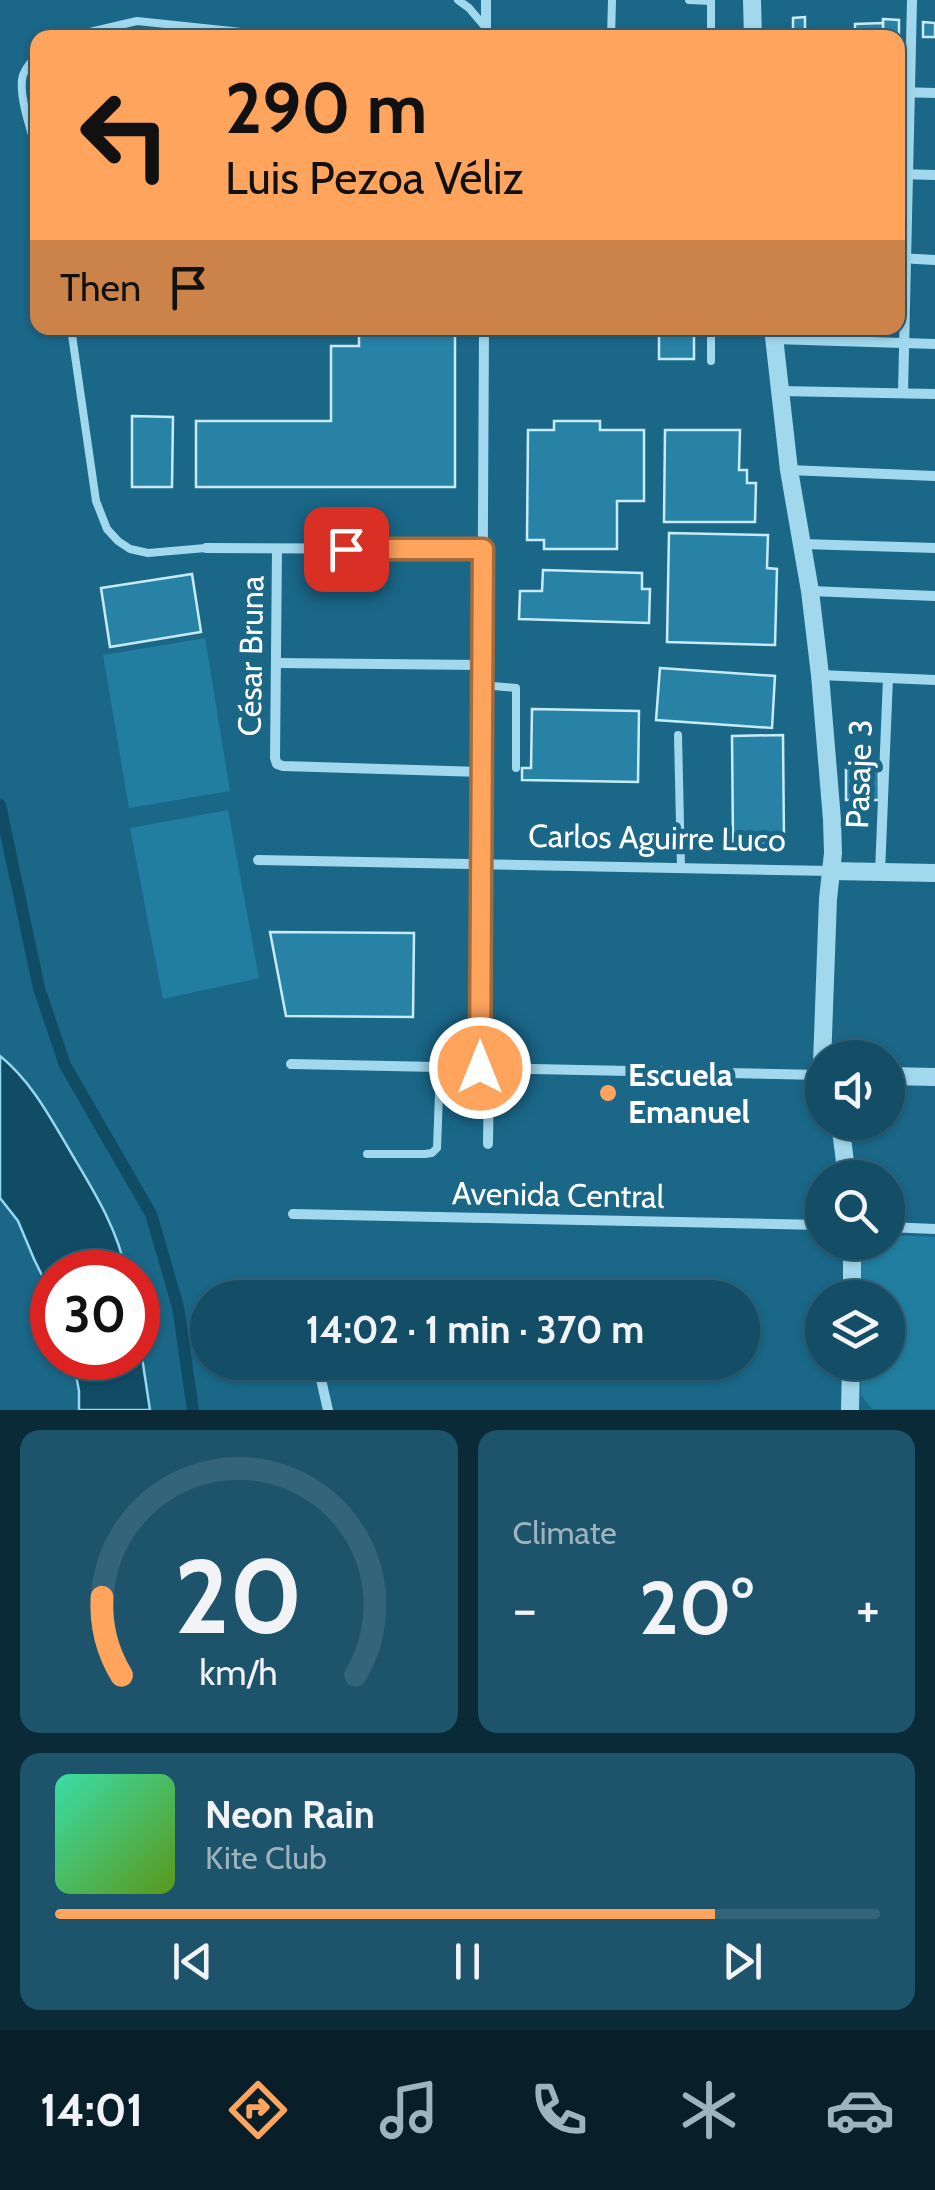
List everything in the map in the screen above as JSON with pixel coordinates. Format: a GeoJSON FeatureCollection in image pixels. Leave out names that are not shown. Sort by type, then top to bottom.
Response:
{"type":"FeatureCollection","features":[{"type":"Feature","properties":{"kind":"street"},"geometry":{"type":"LineString","coordinates":[[486,0],[486,30]]}},
{"type":"Feature","properties":{"kind":"street"},"geometry":{"type":"LineString","coordinates":[[752,0],[753,30]]}},
{"type":"Feature","properties":{"kind":"street"},"geometry":{"type":"LineString","coordinates":[[905,80],[912,0]]}},
{"type":"Feature","properties":{"kind":"street"},"geometry":{"type":"LineString","coordinates":[[905,92],[935,93]]}},
{"type":"Feature","properties":{"kind":"street"},"geometry":{"type":"LineString","coordinates":[[905,174],[935,175]]}},
{"type":"Feature","properties":{"kind":"street"},"geometry":{"type":"LineString","coordinates":[[905,258],[935,260]]}},
{"type":"Feature","properties":{"kind":"street"},"geometry":{"type":"LineString","coordinates":[[484,335],[481,864],[488,1144]]}},
{"type":"Feature","properties":{"kind":"street"},"geometry":{"type":"LineString","coordinates":[[774,335],[820,675],[832,820],[823,1040]]}},
{"type":"Feature","properties":{"kind":"street"},"geometry":{"type":"LineString","coordinates":[[800,335],[935,344]]}},
{"type":"Feature","properties":{"kind":"street"},"geometry":{"type":"LineString","coordinates":[[903,393],[904,335]]}},
{"type":"Feature","properties":{"kind":"street"},"geometry":{"type":"LineString","coordinates":[[779,391],[935,394]]}},
{"type":"Feature","properties":{"kind":"street"},"geometry":{"type":"LineString","coordinates":[[790,470],[935,476]]}},
{"type":"Feature","properties":{"kind":"street"},"geometry":{"type":"LineString","coordinates":[[802,544],[935,548]]}},
{"type":"Feature","properties":{"kind":"street"},"geometry":{"type":"LineString","coordinates":[[206,548],[483,549]]}},
{"type":"Feature","properties":{"kind":"street","name":"César Bruna"},"geometry":{"type":"LineString","coordinates":[[277,549],[277,764],[482,772]]}},
{"type":"Feature","properties":{"kind":"street"},"geometry":{"type":"LineString","coordinates":[[810,592],[935,596]]}},
{"type":"Feature","properties":{"kind":"street"},"geometry":{"type":"LineString","coordinates":[[276,664],[482,665]]}},
{"type":"Feature","properties":{"kind":"street"},"geometry":{"type":"LineString","coordinates":[[820,675],[935,680]]}},
{"type":"Feature","properties":{"kind":"street","name":"Pasaje 3"},"geometry":{"type":"LineString","coordinates":[[880,872],[888,678]]}},
{"type":"Feature","properties":{"kind":"street","name":"Carlos Aguirre Luco"},"geometry":{"type":"LineString","coordinates":[[258,860],[935,873]]}},
{"type":"Feature","properties":{"kind":"street"},"geometry":{"type":"LineString","coordinates":[[292,1064],[805,1075]]}},
{"type":"Feature","properties":{"kind":"street"},"geometry":{"type":"LineString","coordinates":[[905,1076],[935,1077]]}},
{"type":"Feature","properties":{"kind":"street","name":"Avenida Central"},"geometry":{"type":"LineString","coordinates":[[294,1214],[805,1225]]}},
{"type":"Feature","properties":{"kind":"street"},"geometry":{"type":"LineString","coordinates":[[905,1228],[935,1229]]}},
{"type":"Feature","properties":{"kind":"street"},"geometry":{"type":"LineString","coordinates":[[321,1380],[328,1410]]}},
{"type":"Feature","properties":{"kind":"street"},"geometry":{"type":"LineString","coordinates":[[850,1410],[851,1380]]}},
{"type":"Feature","properties":{"kind":"lane"},"geometry":{"type":"LineString","coordinates":[[458,0],[485,30]]}},
{"type":"Feature","properties":{"kind":"lane"},"geometry":{"type":"LineString","coordinates":[[611,30],[612,0]]}},
{"type":"Feature","properties":{"kind":"lane"},"geometry":{"type":"LineString","coordinates":[[689,0],[711,0],[711,30]]}},
{"type":"Feature","properties":{"kind":"lane"},"geometry":{"type":"LineString","coordinates":[[98,30],[137,21],[210,30]]}},
{"type":"Feature","properties":{"kind":"lane"},"geometry":{"type":"LineString","coordinates":[[30,63],[21,89],[30,124]]}},
{"type":"Feature","properties":{"kind":"lane"},"geometry":{"type":"LineString","coordinates":[[73,335],[96,501],[107,529],[130,549],[148,553],[206,548]]}},
{"type":"Feature","properties":{"kind":"lane"},"geometry":{"type":"LineString","coordinates":[[711,335],[711,361]]}},
{"type":"Feature","properties":{"kind":"lane"},"geometry":{"type":"LineString","coordinates":[[482,685],[514,687],[518,691],[516,768]]}},
{"type":"Feature","properties":{"kind":"lane"},"geometry":{"type":"LineString","coordinates":[[678,735],[681,868]]}},
{"type":"Feature","properties":{"kind":"lane"},"geometry":{"type":"LineString","coordinates":[[367,1154],[425,1154],[437,1148],[440,1067]]}},
{"type":"Feature","properties":{"kind":"shaded area"},"geometry":{"type":"Polygon","coordinates":[[[205,638],[230,791],[129,808],[103,655],[205,638]]]}},
{"type":"Feature","properties":{"kind":"shaded area"},"geometry":{"type":"Polygon","coordinates":[[[228,810],[259,978],[163,999],[130,828],[228,810]]]}},
{"type":"Feature","properties":{"kind":"shaded area"},"geometry":{"type":"Polygon","coordinates":[[[0,1056],[39,1100],[87,1180],[120,1250],[30,1250],[18,1221],[0,1198],[0,1056]]]}},
{"type":"Feature","properties":{"kind":"shaded area"},"geometry":{"type":"Polygon","coordinates":[[[905,1236],[935,1237],[935,1409],[872,1409],[861,1395],[861,1380],[905,1380],[905,1280],[860,1280],[860,1260],[905,1260],[905,1236]]]}},
{"type":"Feature","properties":{"kind":"shaded area"},"geometry":{"type":"Polygon","coordinates":[[[77,1380],[145,1380],[150,1410],[79,1410],[77,1380]]]}},
{"type":"Feature","properties":{"kind":"building"},"geometry":{"type":"Polygon","coordinates":[[[805,17],[805,30],[793,30],[793,18],[805,17]]]}},
{"type":"Feature","properties":{"kind":"building"},"geometry":{"type":"Polygon","coordinates":[[[883,19],[899,20],[899,30],[883,30],[883,19]]]}},
{"type":"Feature","properties":{"kind":"building"},"geometry":{"type":"Polygon","coordinates":[[[923,22],[935,23],[935,37],[923,37],[923,22]]]}},
{"type":"Feature","properties":{"kind":"building"},"geometry":{"type":"Polygon","coordinates":[[[883,23],[883,30],[855,30],[855,24],[883,23]]]}},
{"type":"Feature","properties":{"kind":"building"},"geometry":{"type":"Polygon","coordinates":[[[359,335],[455,335],[455,487],[196,487],[196,421],[331,421],[331,346],[359,346],[359,335]]]}},
{"type":"Feature","properties":{"kind":"building"},"geometry":{"type":"Polygon","coordinates":[[[659,335],[694,335],[694,359],[659,359],[659,335]]]}},
{"type":"Feature","properties":{"kind":"building"},"geometry":{"type":"Polygon","coordinates":[[[132,416],[173,417],[172,487],[132,487],[132,416]]]}},
{"type":"Feature","properties":{"kind":"building"},"geometry":{"type":"Polygon","coordinates":[[[554,421],[600,421],[600,430],[644,430],[644,501],[617,501],[617,549],[544,549],[544,540],[527,540],[528,430],[554,430],[554,421]]]}},
{"type":"Feature","properties":{"kind":"building"},"geometry":{"type":"Polygon","coordinates":[[[665,430],[740,430],[739,470],[747,470],[747,483],[756,483],[755,522],[664,522],[665,430]]]}},
{"type":"Feature","properties":{"kind":"building"},"geometry":{"type":"Polygon","coordinates":[[[669,533],[768,535],[767,568],[777,569],[775,645],[667,642],[669,533]]]}},
{"type":"Feature","properties":{"kind":"building"},"geometry":{"type":"Polygon","coordinates":[[[543,570],[642,573],[642,589],[650,589],[649,623],[519,619],[520,591],[542,591],[543,570]]]}},
{"type":"Feature","properties":{"kind":"building"},"geometry":{"type":"Polygon","coordinates":[[[192,574],[201,632],[110,647],[101,588],[192,574]]]}},
{"type":"Feature","properties":{"kind":"building"},"geometry":{"type":"Polygon","coordinates":[[[660,668],[775,676],[772,728],[656,720],[660,668]]]}},
{"type":"Feature","properties":{"kind":"building"},"geometry":{"type":"Polygon","coordinates":[[[532,709],[639,711],[638,782],[522,780],[522,768],[531,768],[532,709]]]}},
{"type":"Feature","properties":{"kind":"building"},"geometry":{"type":"Polygon","coordinates":[[[783,735],[784,842],[733,843],[732,736],[783,735]]]}},
{"type":"Feature","properties":{"kind":"building"},"geometry":{"type":"Polygon","coordinates":[[[846,766],[879,766],[879,800],[846,800],[846,766]]]}},
{"type":"Feature","properties":{"kind":"building"},"geometry":{"type":"Polygon","coordinates":[[[270,932],[414,933],[413,1017],[286,1016],[270,932]]]}},
{"type":"Feature","properties":{"kind":"waterway"},"geometry":{"type":"LineString","coordinates":[[0,805],[39,988],[65,1065],[151,1214],[178,1307],[193,1410]]}},
{"type":"Feature","properties":{"kind":"place","name":"Escuela Emanuel"},"geometry":{"type":"Point","coordinates":[608,1093]}},
{"type":"Feature","properties":{"kind":"route"},"geometry":{"type":"LineString","coordinates":[[346,549],[483,549],[480,1068]]}}]}
